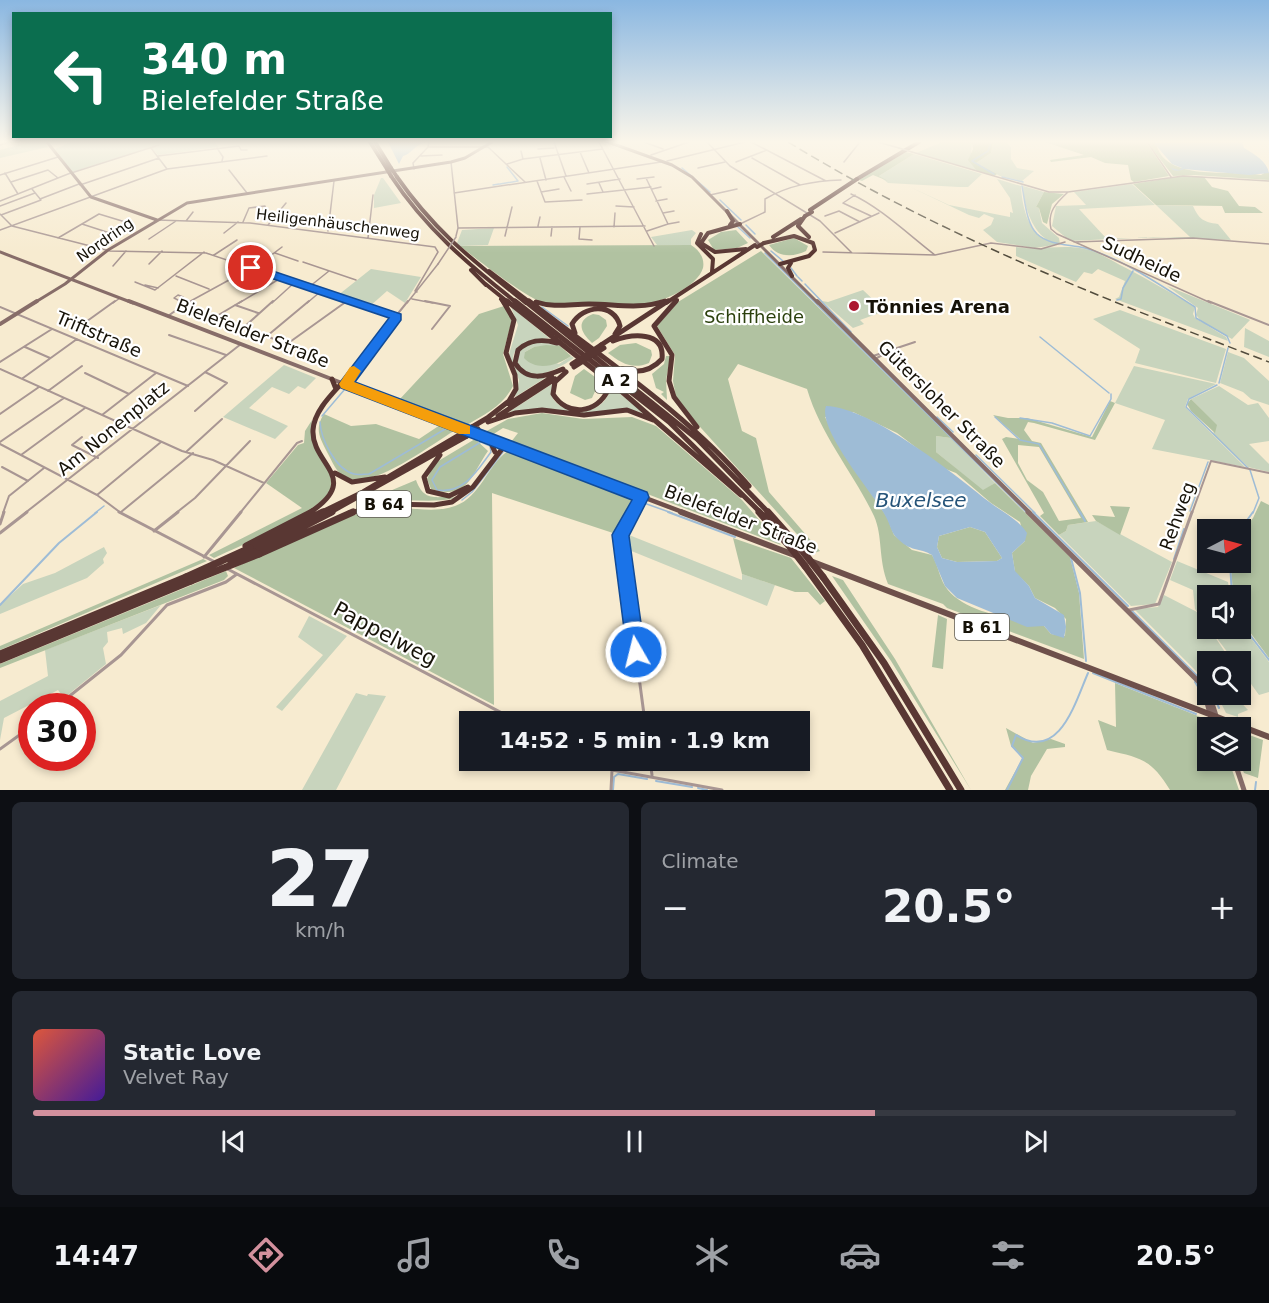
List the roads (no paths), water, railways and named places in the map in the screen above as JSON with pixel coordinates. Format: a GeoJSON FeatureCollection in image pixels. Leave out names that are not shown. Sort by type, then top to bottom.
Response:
{"type":"FeatureCollection","features":[{"type":"Feature","properties":{"kind":"highway","name":"A 2"},"geometry":{"type":"LineString","coordinates":[[393,179],[423,221],[454,252],[669,422],[716,465],[767,520],[805,566],[862,645],[950,790]]}},
{"type":"Feature","properties":{"kind":"highway","name":"A 2"},"geometry":{"type":"LineString","coordinates":[[398,179],[420,210],[463,254],[675,419],[722,462],[763,506],[823,577],[884,663],[961,790]]}},
{"type":"Feature","properties":{"kind":"highway","name":"B 64"},"geometry":{"type":"LineString","coordinates":[[676,298],[857,179]]}},
{"type":"Feature","properties":{"kind":"highway"},"geometry":{"type":"LineString","coordinates":[[727,211],[733,221],[730,225]]}},
{"type":"Feature","properties":{"kind":"highway"},"geometry":{"type":"LineString","coordinates":[[781,265],[813,256],[819,249],[816,242],[799,229],[798,223],[804,215]]}},
{"type":"Feature","properties":{"kind":"highway"},"geometry":{"type":"LineString","coordinates":[[706,277],[714,269],[715,261],[699,247],[697,238],[707,231],[739,224]]}},
{"type":"Feature","properties":{"kind":"highway"},"geometry":{"type":"LineString","coordinates":[[739,224],[708,233],[701,240],[702,245],[711,251],[723,252],[756,246]]}},
{"type":"Feature","properties":{"kind":"highway"},"geometry":{"type":"LineString","coordinates":[[763,242],[794,236],[807,239],[814,245],[815,250],[809,256],[781,265]]}},
{"type":"Feature","properties":{"kind":"highway","name":"B 64"},"geometry":{"type":"LineString","coordinates":[[252,550],[464,435],[756,246]]}},
{"type":"Feature","properties":{"kind":"highway"},"geometry":{"type":"LineString","coordinates":[[454,252],[511,309],[516,325],[506,353],[517,380],[515,392],[508,402],[487,421]]}},
{"type":"Feature","properties":{"kind":"highway"},"geometry":{"type":"LineString","coordinates":[[463,254],[536,302],[556,307],[587,304],[633,308],[676,298]]}},
{"type":"Feature","properties":{"kind":"highway"},"geometry":{"type":"LineString","coordinates":[[791,263],[788,268],[792,276]]}},
{"type":"Feature","properties":{"kind":"highway"},"geometry":{"type":"LineString","coordinates":[[483,282],[671,432],[767,520]]}},
{"type":"Feature","properties":{"kind":"highway"},"geometry":{"type":"LineString","coordinates":[[520,292],[717,449]]}},
{"type":"Feature","properties":{"kind":"highway"},"geometry":{"type":"LineString","coordinates":[[676,298],[654,326],[672,355],[670,389],[680,407],[763,506]]}},
{"type":"Feature","properties":{"kind":"highway"},"geometry":{"type":"LineString","coordinates":[[582,340],[572,328],[573,320],[583,312],[597,309],[611,312],[620,320],[619,328],[610,341]]}},
{"type":"Feature","properties":{"kind":"highway"},"geometry":{"type":"LineString","coordinates":[[609,361],[625,370],[641,372],[657,365],[663,355],[660,343],[647,336],[631,335],[610,341]]}},
{"type":"Feature","properties":{"kind":"highway"},"geometry":{"type":"LineString","coordinates":[[565,371],[544,376],[528,375],[517,368],[514,357],[524,345],[538,340],[553,341],[571,351]]}},
{"type":"Feature","properties":{"kind":"highway"},"geometry":{"type":"LineString","coordinates":[[565,371],[555,382],[553,394],[562,406],[578,410],[594,407],[606,397],[607,385],[598,373]]}},
{"type":"Feature","properties":{"kind":"highway"},"geometry":{"type":"LineString","coordinates":[[332,379],[336,389]]}},
{"type":"Feature","properties":{"kind":"highway"},"geometry":{"type":"LineString","coordinates":[[188,579],[252,550],[304,517],[331,495],[334,477],[315,441],[313,429],[317,416],[336,389],[344,383]]}},
{"type":"Feature","properties":{"kind":"highway"},"geometry":{"type":"LineString","coordinates":[[344,383],[321,413],[314,429],[316,440],[335,473],[353,483],[369,482],[397,472]]}},
{"type":"Feature","properties":{"kind":"highway"},"geometry":{"type":"LineString","coordinates":[[487,421],[535,410],[584,415],[627,410],[643,415],[671,432]]}},
{"type":"Feature","properties":{"kind":"highway","name":"B 64"},"geometry":{"type":"LineString","coordinates":[[0,660],[188,579],[351,503],[458,441],[464,435]]}},
{"type":"Feature","properties":{"kind":"highway"},"geometry":{"type":"LineString","coordinates":[[489,439],[495,452]]}},
{"type":"Feature","properties":{"kind":"highway"},"geometry":{"type":"LineString","coordinates":[[458,441],[440,454],[426,471],[424,482],[430,493],[446,497],[461,492],[469,486],[503,444]]}},
{"type":"Feature","properties":{"kind":"highway","name":"B 64"},"geometry":{"type":"LineString","coordinates":[[252,550],[371,507],[397,503],[434,505],[453,501],[470,490],[503,444]]}},
{"type":"Feature","properties":{"kind":"highway","name":"B 64"},"geometry":{"type":"LineString","coordinates":[[0,654],[188,579]]}},
{"type":"Feature","properties":{"kind":"main road","name":"Nordring"},"geometry":{"type":"LineString","coordinates":[[76,179],[91,197],[157,220]]}},
{"type":"Feature","properties":{"kind":"main road"},"geometry":{"type":"LineString","coordinates":[[157,220],[191,201],[348,179]]}},
{"type":"Feature","properties":{"kind":"main road","name":"Gütersloher Straße"},"geometry":{"type":"LineString","coordinates":[[693,179],[1197,681]]}},
{"type":"Feature","properties":{"kind":"main road","name":"Nordring"},"geometry":{"type":"LineString","coordinates":[[0,324],[72,279],[108,250],[157,220]]}},
{"type":"Feature","properties":{"kind":"main road","name":"Bielefelder Straße"},"geometry":{"type":"LineString","coordinates":[[0,252],[1216,717]]}},
{"type":"Feature","properties":{"kind":"main road","name":"Gütersloher Straße"},"geometry":{"type":"LineString","coordinates":[[1184,666],[1205,693],[1211,717]]}},
{"type":"Feature","properties":{"kind":"main road","name":"Bielefelder Straße"},"geometry":{"type":"LineString","coordinates":[[1251,730],[1269,737]]}},
{"type":"Feature","properties":{"kind":"main road"},"geometry":{"type":"LineString","coordinates":[[1238,771],[1244,790]]}},
{"type":"Feature","properties":{"kind":"street"},"geometry":{"type":"LineString","coordinates":[[9,179],[18,194]]}},
{"type":"Feature","properties":{"kind":"street"},"geometry":{"type":"LineString","coordinates":[[11,182],[21,179]]}},
{"type":"Feature","properties":{"kind":"street"},"geometry":{"type":"LineString","coordinates":[[0,201],[56,179]]}},
{"type":"Feature","properties":{"kind":"street"},"geometry":{"type":"LineString","coordinates":[[95,179],[0,215],[11,226],[108,250],[204,252],[397,317]]}},
{"type":"Feature","properties":{"kind":"street"},"geometry":{"type":"LineString","coordinates":[[0,230],[140,179]]}},
{"type":"Feature","properties":{"kind":"street"},"geometry":{"type":"LineString","coordinates":[[236,179],[248,193]]}},
{"type":"Feature","properties":{"kind":"street"},"geometry":{"type":"LineString","coordinates":[[344,383],[417,292],[456,237],[458,228],[452,179]]}},
{"type":"Feature","properties":{"kind":"street"},"geometry":{"type":"LineString","coordinates":[[521,179],[525,183]]}},
{"type":"Feature","properties":{"kind":"street"},"geometry":{"type":"LineString","coordinates":[[453,193],[554,179]]}},
{"type":"Feature","properties":{"kind":"street"},"geometry":{"type":"LineString","coordinates":[[567,179],[571,191]]}},
{"type":"Feature","properties":{"kind":"street"},"geometry":{"type":"LineString","coordinates":[[587,184],[621,179],[654,246]]}},
{"type":"Feature","properties":{"kind":"street"},"geometry":{"type":"LineString","coordinates":[[647,179],[668,224]]}},
{"type":"Feature","properties":{"kind":"street"},"geometry":{"type":"LineString","coordinates":[[751,179],[812,215],[852,253]]}},
{"type":"Feature","properties":{"kind":"street"},"geometry":{"type":"LineString","coordinates":[[789,179],[800,185]]}},
{"type":"Feature","properties":{"kind":"street"},"geometry":{"type":"LineString","coordinates":[[822,179],[826,181]]}},
{"type":"Feature","properties":{"kind":"street"},"geometry":{"type":"LineString","coordinates":[[1001,179],[1038,190],[1068,192],[1158,179]]}},
{"type":"Feature","properties":{"kind":"street"},"geometry":{"type":"LineString","coordinates":[[1237,179],[1269,181]]}},
{"type":"Feature","properties":{"kind":"street"},"geometry":{"type":"LineString","coordinates":[[739,224],[765,212],[765,199],[774,194],[800,185],[841,180]]}},
{"type":"Feature","properties":{"kind":"street"},"geometry":{"type":"LineString","coordinates":[[327,232],[334,181]]}},
{"type":"Feature","properties":{"kind":"street"},"geometry":{"type":"LineString","coordinates":[[537,181],[545,202],[582,200]]}},
{"type":"Feature","properties":{"kind":"street"},"geometry":{"type":"LineString","coordinates":[[599,183],[603,192]]}},
{"type":"Feature","properties":{"kind":"street"},"geometry":{"type":"LineString","coordinates":[[587,194],[661,187]]}},
{"type":"Feature","properties":{"kind":"street"},"geometry":{"type":"LineString","coordinates":[[32,189],[40,199]]}},
{"type":"Feature","properties":{"kind":"street"},"geometry":{"type":"LineString","coordinates":[[541,192],[559,189]]}},
{"type":"Feature","properties":{"kind":"street"},"geometry":{"type":"LineString","coordinates":[[711,195],[737,189]]}},
{"type":"Feature","properties":{"kind":"street"},"geometry":{"type":"LineString","coordinates":[[823,252],[935,255],[991,243],[1035,249],[1060,245],[1065,242],[1051,229],[1050,217],[1054,204],[1068,192]]}},
{"type":"Feature","properties":{"kind":"street"},"geometry":{"type":"LineString","coordinates":[[0,206],[35,193]]}},
{"type":"Feature","properties":{"kind":"street"},"geometry":{"type":"LineString","coordinates":[[851,194],[869,201],[879,213],[935,255]]}},
{"type":"Feature","properties":{"kind":"street"},"geometry":{"type":"LineString","coordinates":[[368,238],[373,195]]}},
{"type":"Feature","properties":{"kind":"street"},"geometry":{"type":"LineString","coordinates":[[855,195],[843,203],[871,216]]}},
{"type":"Feature","properties":{"kind":"street"},"geometry":{"type":"LineString","coordinates":[[656,201],[667,199]]}},
{"type":"Feature","properties":{"kind":"street"},"geometry":{"type":"LineString","coordinates":[[268,225],[286,203]]}},
{"type":"Feature","properties":{"kind":"street"},"geometry":{"type":"LineString","coordinates":[[243,222],[249,208],[265,206],[266,213],[276,214]]}},
{"type":"Feature","properties":{"kind":"street"},"geometry":{"type":"LineString","coordinates":[[616,206],[635,207]]}},
{"type":"Feature","properties":{"kind":"street"},"geometry":{"type":"LineString","coordinates":[[506,236],[512,207]]}},
{"type":"Feature","properties":{"kind":"street"},"geometry":{"type":"LineString","coordinates":[[663,213],[674,211]]}},
{"type":"Feature","properties":{"kind":"street"},"geometry":{"type":"LineString","coordinates":[[825,216],[839,211],[860,222]]}},
{"type":"Feature","properties":{"kind":"street"},"geometry":{"type":"LineString","coordinates":[[185,221],[194,212]]}},
{"type":"Feature","properties":{"kind":"street"},"geometry":{"type":"LineString","coordinates":[[58,238],[82,224],[102,213],[132,225],[115,235],[82,224]]}},
{"type":"Feature","properties":{"kind":"street"},"geometry":{"type":"LineString","coordinates":[[614,227],[615,213]]}},
{"type":"Feature","properties":{"kind":"street"},"geometry":{"type":"LineString","coordinates":[[834,234],[879,213]]}},
{"type":"Feature","properties":{"kind":"street"},"geometry":{"type":"LineString","coordinates":[[538,226],[540,217]]}},
{"type":"Feature","properties":{"kind":"street"},"geometry":{"type":"LineString","coordinates":[[6,222],[13,219]]}},
{"type":"Feature","properties":{"kind":"street","name":"Heiligenhäuschenweg"},"geometry":{"type":"LineString","coordinates":[[157,220],[243,222],[437,249],[415,291],[417,292]]}},
{"type":"Feature","properties":{"kind":"street"},"geometry":{"type":"LineString","coordinates":[[148,239],[176,221]]}},
{"type":"Feature","properties":{"kind":"street"},"geometry":{"type":"LineString","coordinates":[[224,233],[238,222]]}},
{"type":"Feature","properties":{"kind":"street"},"geometry":{"type":"LineString","coordinates":[[647,231],[680,222]]}},
{"type":"Feature","properties":{"kind":"street"},"geometry":{"type":"LineString","coordinates":[[675,223],[678,228]]}},
{"type":"Feature","properties":{"kind":"street"},"geometry":{"type":"LineString","coordinates":[[458,228],[645,226]]}},
{"type":"Feature","properties":{"kind":"street"},"geometry":{"type":"LineString","coordinates":[[550,236],[552,227]]}},
{"type":"Feature","properties":{"kind":"street"},"geometry":{"type":"LineString","coordinates":[[580,227],[579,238],[592,240]]}},
{"type":"Feature","properties":{"kind":"street"},"geometry":{"type":"LineString","coordinates":[[1070,242],[1153,238],[1269,244]]}},
{"type":"Feature","properties":{"kind":"street"},"geometry":{"type":"LineString","coordinates":[[214,255],[237,240]]}},
{"type":"Feature","properties":{"kind":"street","name":"Sudheide"},"geometry":{"type":"LineString","coordinates":[[1065,242],[1101,253],[1216,306],[1269,325]]}},
{"type":"Feature","properties":{"kind":"street"},"geometry":{"type":"LineString","coordinates":[[235,263],[257,247]]}},
{"type":"Feature","properties":{"kind":"street"},"geometry":{"type":"LineString","coordinates":[[168,316],[209,289],[252,268],[282,248]]}},
{"type":"Feature","properties":{"kind":"street"},"geometry":{"type":"LineString","coordinates":[[113,266],[126,251]]}},
{"type":"Feature","properties":{"kind":"street"},"geometry":{"type":"LineString","coordinates":[[149,264],[162,251]]}},
{"type":"Feature","properties":{"kind":"street"},"geometry":{"type":"LineString","coordinates":[[135,282],[155,290],[204,252]]}},
{"type":"Feature","properties":{"kind":"street"},"geometry":{"type":"LineString","coordinates":[[275,253],[298,261]]}},
{"type":"Feature","properties":{"kind":"street"},"geometry":{"type":"LineString","coordinates":[[303,262],[356,279]]}},
{"type":"Feature","properties":{"kind":"street"},"geometry":{"type":"LineString","coordinates":[[309,287],[329,271]]}},
{"type":"Feature","properties":{"kind":"street"},"geometry":{"type":"LineString","coordinates":[[175,276],[209,289]]}},
{"type":"Feature","properties":{"kind":"street"},"geometry":{"type":"LineString","coordinates":[[210,320],[281,278]]}},
{"type":"Feature","properties":{"kind":"street"},"geometry":{"type":"LineString","coordinates":[[294,283],[242,327],[287,344],[347,301]]}},
{"type":"Feature","properties":{"kind":"street"},"geometry":{"type":"LineString","coordinates":[[267,336],[320,291]]}},
{"type":"Feature","properties":{"kind":"street"},"geometry":{"type":"LineString","coordinates":[[83,324],[120,298]]}},
{"type":"Feature","properties":{"kind":"street"},"geometry":{"type":"LineString","coordinates":[[412,298],[450,306],[432,329]]}},
{"type":"Feature","properties":{"kind":"street"},"geometry":{"type":"LineString","coordinates":[[178,300],[186,303]]}},
{"type":"Feature","properties":{"kind":"street"},"geometry":{"type":"LineString","coordinates":[[234,305],[258,313]]}},
{"type":"Feature","properties":{"kind":"street","name":"Triftstraße"},"geometry":{"type":"LineString","coordinates":[[0,307],[188,386]]}},
{"type":"Feature","properties":{"kind":"street"},"geometry":{"type":"LineString","coordinates":[[0,362],[52,329]]}},
{"type":"Feature","properties":{"kind":"street"},"geometry":{"type":"LineString","coordinates":[[169,335],[226,355]]}},
{"type":"Feature","properties":{"kind":"street"},"geometry":{"type":"LineString","coordinates":[[23,379],[77,339]]}},
{"type":"Feature","properties":{"kind":"street"},"geometry":{"type":"LineString","coordinates":[[874,357],[915,342]]}},
{"type":"Feature","properties":{"kind":"street","name":"Am Nonenplatz"},"geometry":{"type":"LineString","coordinates":[[0,533],[241,344]]}},
{"type":"Feature","properties":{"kind":"street"},"geometry":{"type":"LineString","coordinates":[[23,347],[50,358]]}},
{"type":"Feature","properties":{"kind":"street"},"geometry":{"type":"LineString","coordinates":[[48,391],[82,366]]}},
{"type":"Feature","properties":{"kind":"street"},"geometry":{"type":"LineString","coordinates":[[0,369],[161,442],[264,483]]}},
{"type":"Feature","properties":{"kind":"street"},"geometry":{"type":"LineString","coordinates":[[195,411],[227,383],[205,372]]}},
{"type":"Feature","properties":{"kind":"street"},"geometry":{"type":"LineString","coordinates":[[102,415],[156,373]]}},
{"type":"Feature","properties":{"kind":"street"},"geometry":{"type":"LineString","coordinates":[[85,374],[129,394]]}},
{"type":"Feature","properties":{"kind":"street"},"geometry":{"type":"LineString","coordinates":[[0,414],[39,387]]}},
{"type":"Feature","properties":{"kind":"street"},"geometry":{"type":"LineString","coordinates":[[0,443],[64,398]]}},
{"type":"Feature","properties":{"kind":"street"},"geometry":{"type":"LineString","coordinates":[[21,455],[85,408]]}},
{"type":"Feature","properties":{"kind":"street"},"geometry":{"type":"LineString","coordinates":[[186,452],[222,419]]}},
{"type":"Feature","properties":{"kind":"street"},"geometry":{"type":"LineString","coordinates":[[82,437],[72,445],[98,458]]}},
{"type":"Feature","properties":{"kind":"street"},"geometry":{"type":"LineString","coordinates":[[154,531],[195,498],[250,441]]}},
{"type":"Feature","properties":{"kind":"street"},"geometry":{"type":"LineString","coordinates":[[204,557],[297,443],[302,441]]}},
{"type":"Feature","properties":{"kind":"street"},"geometry":{"type":"LineString","coordinates":[[97,495],[161,442]]}},
{"type":"Feature","properties":{"kind":"street","name":"Pappelweg"},"geometry":{"type":"LineString","coordinates":[[0,443],[97,495],[120,513],[498,711]]}},
{"type":"Feature","properties":{"kind":"street"},"geometry":{"type":"LineString","coordinates":[[120,513],[193,453]]}},
{"type":"Feature","properties":{"kind":"street","name":"Rehweg"},"geometry":{"type":"LineString","coordinates":[[1128,610],[1159,604],[1211,461],[1269,473]]}},
{"type":"Feature","properties":{"kind":"street"},"geometry":{"type":"LineString","coordinates":[[2,467],[28,481]]}},
{"type":"Feature","properties":{"kind":"street"},"geometry":{"type":"LineString","coordinates":[[0,524],[7,498],[44,468]]}},
{"type":"Feature","properties":{"kind":"street"},"geometry":{"type":"LineString","coordinates":[[641,497],[620,535],[644,711]]}},
{"type":"Feature","properties":{"kind":"street"},"geometry":{"type":"LineString","coordinates":[[74,693],[121,656],[167,605],[226,582],[237,574]]}},
{"type":"Feature","properties":{"kind":"street"},"geometry":{"type":"LineString","coordinates":[[0,749],[18,736]]}},
{"type":"Feature","properties":{"kind":"street"},"geometry":{"type":"LineString","coordinates":[[611,790],[612,771]]}},
{"type":"Feature","properties":{"kind":"street"},"geometry":{"type":"LineString","coordinates":[[619,771],[722,790]]}},
{"type":"Feature","properties":{"kind":"street"},"geometry":{"type":"LineString","coordinates":[[651,771],[652,776]]}},
{"type":"Feature","properties":{"kind":"water","name":"Buxelsee"},"geometry":{"type":"Polygon","coordinates":[[[826,406],[845,409],[888,429],[911,443],[1019,523],[1027,533],[1025,541],[1012,553],[1015,571],[1029,586],[1035,598],[1064,615],[1066,627],[1064,638],[1051,634],[1044,626],[1027,627],[957,598],[945,586],[932,555],[911,548],[894,535],[880,507],[838,446],[826,417],[826,406]],[[970,527],[939,536],[937,547],[942,558],[957,562],[997,561],[1002,558],[985,532],[970,527]]]}},
{"type":"Feature","properties":{"kind":"waterway"},"geometry":{"type":"LineString","coordinates":[[500,184],[518,181],[516,179]]}},
{"type":"Feature","properties":{"kind":"waterway"},"geometry":{"type":"LineString","coordinates":[[695,179],[710,192]]}},
{"type":"Feature","properties":{"kind":"waterway"},"geometry":{"type":"LineString","coordinates":[[1010,179],[1023,182]]}},
{"type":"Feature","properties":{"kind":"waterway"},"geometry":{"type":"LineString","coordinates":[[493,185],[499,184]]}},
{"type":"Feature","properties":{"kind":"waterway"},"geometry":{"type":"LineString","coordinates":[[1022,186],[1028,218],[1033,229],[1042,238],[1054,243],[1100,253],[1142,274],[1195,307],[1196,318],[1227,336],[1230,343]]}},
{"type":"Feature","properties":{"kind":"waterway"},"geometry":{"type":"LineString","coordinates":[[720,200],[741,220]]}},
{"type":"Feature","properties":{"kind":"waterway"},"geometry":{"type":"LineString","coordinates":[[746,225],[755,234]]}},
{"type":"Feature","properties":{"kind":"waterway"},"geometry":{"type":"LineString","coordinates":[[738,227],[750,238]]}},
{"type":"Feature","properties":{"kind":"waterway"},"geometry":{"type":"LineString","coordinates":[[771,251],[783,261]]}},
{"type":"Feature","properties":{"kind":"waterway"},"geometry":{"type":"LineString","coordinates":[[765,253],[1026,512]]}},
{"type":"Feature","properties":{"kind":"waterway"},"geometry":{"type":"LineString","coordinates":[[791,268],[797,276]]}},
{"type":"Feature","properties":{"kind":"waterway"},"geometry":{"type":"LineString","coordinates":[[1117,300],[1121,299],[1123,288],[1133,271]]}},
{"type":"Feature","properties":{"kind":"waterway"},"geometry":{"type":"LineString","coordinates":[[798,277],[802,281]]}},
{"type":"Feature","properties":{"kind":"waterway"},"geometry":{"type":"LineString","coordinates":[[805,284],[851,332]]}},
{"type":"Feature","properties":{"kind":"waterway"},"geometry":{"type":"LineString","coordinates":[[542,307],[568,326]]}},
{"type":"Feature","properties":{"kind":"waterway"},"geometry":{"type":"LineString","coordinates":[[1040,337],[1109,393]]}},
{"type":"Feature","properties":{"kind":"waterway"},"geometry":{"type":"LineString","coordinates":[[1219,383],[1228,348]]}},
{"type":"Feature","properties":{"kind":"waterway"},"geometry":{"type":"LineString","coordinates":[[1217,385],[1189,399],[1186,407],[1250,470],[1259,498],[1253,513]]}},
{"type":"Feature","properties":{"kind":"waterway"},"geometry":{"type":"LineString","coordinates":[[322,416],[345,389]]}},
{"type":"Feature","properties":{"kind":"waterway"},"geometry":{"type":"LineString","coordinates":[[1020,418],[1052,423],[1090,436],[1111,399],[1111,394]]}},
{"type":"Feature","properties":{"kind":"waterway"},"geometry":{"type":"LineString","coordinates":[[937,417],[953,432]]}},
{"type":"Feature","properties":{"kind":"waterway"},"geometry":{"type":"LineString","coordinates":[[995,417],[1020,440],[1039,444],[1080,513]]}},
{"type":"Feature","properties":{"kind":"waterway"},"geometry":{"type":"LineString","coordinates":[[320,422],[326,445],[335,460],[354,474],[369,474],[447,428]]}},
{"type":"Feature","properties":{"kind":"waterway"},"geometry":{"type":"LineString","coordinates":[[481,442],[490,446],[491,452],[469,480],[455,488],[437,490],[432,480],[440,467],[481,442]]}},
{"type":"Feature","properties":{"kind":"waterway"},"geometry":{"type":"LineString","coordinates":[[462,500],[472,492],[503,452]]}},
{"type":"Feature","properties":{"kind":"waterway"},"geometry":{"type":"LineString","coordinates":[[976,455],[1035,513]]}},
{"type":"Feature","properties":{"kind":"waterway"},"geometry":{"type":"LineString","coordinates":[[1190,511],[1208,462]]}},
{"type":"Feature","properties":{"kind":"waterway"},"geometry":{"type":"LineString","coordinates":[[641,502],[672,513]]}},
{"type":"Feature","properties":{"kind":"waterway"},"geometry":{"type":"LineString","coordinates":[[95,513],[104,506]]}},
{"type":"Feature","properties":{"kind":"waterway"},"geometry":{"type":"LineString","coordinates":[[0,605],[59,543],[97,512]]}},
{"type":"Feature","properties":{"kind":"waterway"},"geometry":{"type":"LineString","coordinates":[[668,512],[735,537]]}},
{"type":"Feature","properties":{"kind":"waterway"},"geometry":{"type":"LineString","coordinates":[[1033,512],[1128,606]]}},
{"type":"Feature","properties":{"kind":"waterway"},"geometry":{"type":"LineString","coordinates":[[1080,512],[1085,521]]}},
{"type":"Feature","properties":{"kind":"waterway"},"geometry":{"type":"LineString","coordinates":[[1248,519],[1253,512]]}},
{"type":"Feature","properties":{"kind":"waterway"},"geometry":{"type":"LineString","coordinates":[[1174,559],[1184,529]]}},
{"type":"Feature","properties":{"kind":"waterway"},"geometry":{"type":"LineString","coordinates":[[1071,558],[1080,593],[1086,661]]}},
{"type":"Feature","properties":{"kind":"waterway"},"geometry":{"type":"LineString","coordinates":[[1231,573],[1231,585]]}},
{"type":"Feature","properties":{"kind":"waterway"},"geometry":{"type":"LineString","coordinates":[[1132,611],[1197,676]]}},
{"type":"Feature","properties":{"kind":"waterway"},"geometry":{"type":"LineString","coordinates":[[1251,636],[1269,660]]}},
{"type":"Feature","properties":{"kind":"waterway"},"geometry":{"type":"LineString","coordinates":[[1007,790],[1023,758],[1012,746],[1016,735],[1031,741],[1044,741],[1054,735],[1071,713],[1088,673]]}},
{"type":"Feature","properties":{"kind":"waterway"},"geometry":{"type":"LineString","coordinates":[[1093,673],[1196,714]]}},
{"type":"Feature","properties":{"kind":"waterway"},"geometry":{"type":"LineString","coordinates":[[613,790],[614,777],[618,774],[647,779]]}},
{"type":"Feature","properties":{"kind":"waterway"},"geometry":{"type":"LineString","coordinates":[[656,781],[692,787]]}},
{"type":"Feature","properties":{"kind":"waterway"},"geometry":{"type":"LineString","coordinates":[[1255,790],[1256,782]]}},
{"type":"Feature","properties":{"kind":"waterway"},"geometry":{"type":"LineString","coordinates":[[698,788],[707,790]]}},
{"type":"Feature","properties":{"kind":"railway"},"geometry":{"type":"LineString","coordinates":[[851,179],[963,236],[1023,263],[1269,362]]}},
{"type":"Feature","properties":{"kind":"place","name":"Tönnies Arena"},"geometry":{"type":"Point","coordinates":[854,306]}},
{"type":"Feature","properties":{"kind":"park label","name":"Schiffheide"},"geometry":{"type":"Point","coordinates":[754,316]}}]}
